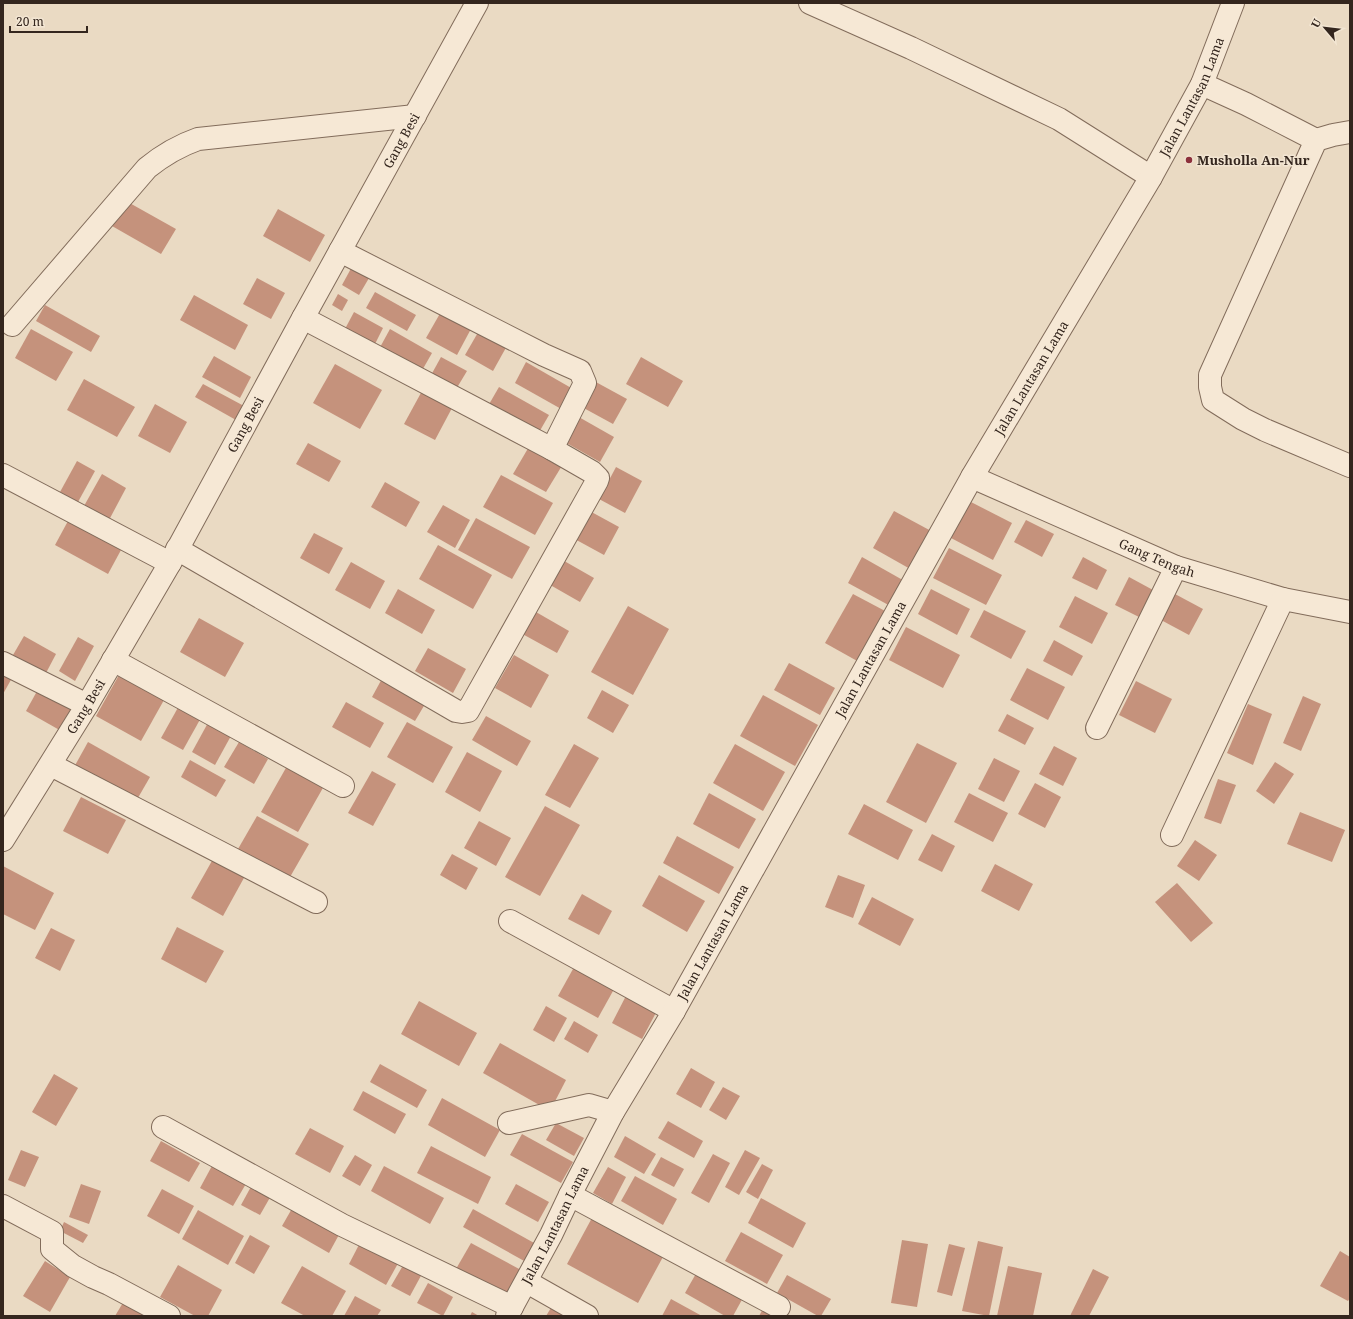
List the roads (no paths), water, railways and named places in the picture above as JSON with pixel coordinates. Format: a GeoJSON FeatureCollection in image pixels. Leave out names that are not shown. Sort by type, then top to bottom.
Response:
{"type":"FeatureCollection","features":[{"type":"Feature","properties":{"kind":"street","name":"Gang Besi"},"geometry":{"type":"LineString","coordinates":[[3,840],[88,705],[174,556],[303,318],[477,3]]}},
{"type":"Feature","properties":{"kind":"street"},"geometry":{"type":"LineString","coordinates":[[810,3],[911,48],[1059,119],[1151,176]]}},
{"type":"Feature","properties":{"kind":"street","name":"Jalan Lantasan Lama"},"geometry":{"type":"LineString","coordinates":[[509,1312],[527,1282],[570,1195],[614,1112],[674,1011],[972,477],[1151,176],[1202,84],[1233,3]]}},
{"type":"Feature","properties":{"kind":"street"},"geometry":{"type":"LineString","coordinates":[[1202,84],[1246,104],[1316,140],[1350,132]]}},
{"type":"Feature","properties":{"kind":"street"},"geometry":{"type":"LineString","coordinates":[[12,325],[147,168],[164,155],[181,145],[198,139],[415,116]]}},
{"type":"Feature","properties":{"kind":"street"},"geometry":{"type":"LineString","coordinates":[[1316,140],[1210,375],[1210,387],[1213,400],[1243,419],[1265,430],[1350,466]]}},
{"type":"Feature","properties":{"kind":"street"},"geometry":{"type":"LineString","coordinates":[[340,251],[544,355],[580,371],[585,382],[552,449]]}},
{"type":"Feature","properties":{"kind":"street"},"geometry":{"type":"LineString","coordinates":[[3,475],[174,556],[449,707],[462,712],[468,710],[598,478],[592,472],[552,449],[303,318]]}},
{"type":"Feature","properties":{"kind":"street","name":"Gang Tengah"},"geometry":{"type":"LineString","coordinates":[[972,477],[1176,567],[1283,599],[1350,612]]}},
{"type":"Feature","properties":{"kind":"street"},"geometry":{"type":"LineString","coordinates":[[1097,728],[1176,567]]}},
{"type":"Feature","properties":{"kind":"street"},"geometry":{"type":"LineString","coordinates":[[1172,835],[1283,599]]}},
{"type":"Feature","properties":{"kind":"street"},"geometry":{"type":"LineString","coordinates":[[113,660],[343,786]]}},
{"type":"Feature","properties":{"kind":"street"},"geometry":{"type":"LineString","coordinates":[[3,663],[88,705]]}},
{"type":"Feature","properties":{"kind":"street"},"geometry":{"type":"LineString","coordinates":[[51,765],[316,902]]}},
{"type":"Feature","properties":{"kind":"street"},"geometry":{"type":"LineString","coordinates":[[510,921],[674,1011]]}},
{"type":"Feature","properties":{"kind":"street"},"geometry":{"type":"LineString","coordinates":[[508,1123],[589,1106],[614,1112]]}},
{"type":"Feature","properties":{"kind":"street"},"geometry":{"type":"LineString","coordinates":[[163,1127],[342,1225],[509,1312]]}},
{"type":"Feature","properties":{"kind":"street"},"geometry":{"type":"LineString","coordinates":[[570,1195],[779,1306]]}},
{"type":"Feature","properties":{"kind":"street"},"geometry":{"type":"LineString","coordinates":[[3,1206],[52,1232],[52,1249],[73,1266],[93,1278],[108,1284],[169,1316]]}},
{"type":"Feature","properties":{"kind":"street"},"geometry":{"type":"LineString","coordinates":[[527,1282],[587,1316]]}},
{"type":"Feature","properties":{"kind":"place","name":"Musholla An-Nur"},"geometry":{"type":"Point","coordinates":[1189,160]}}]}
